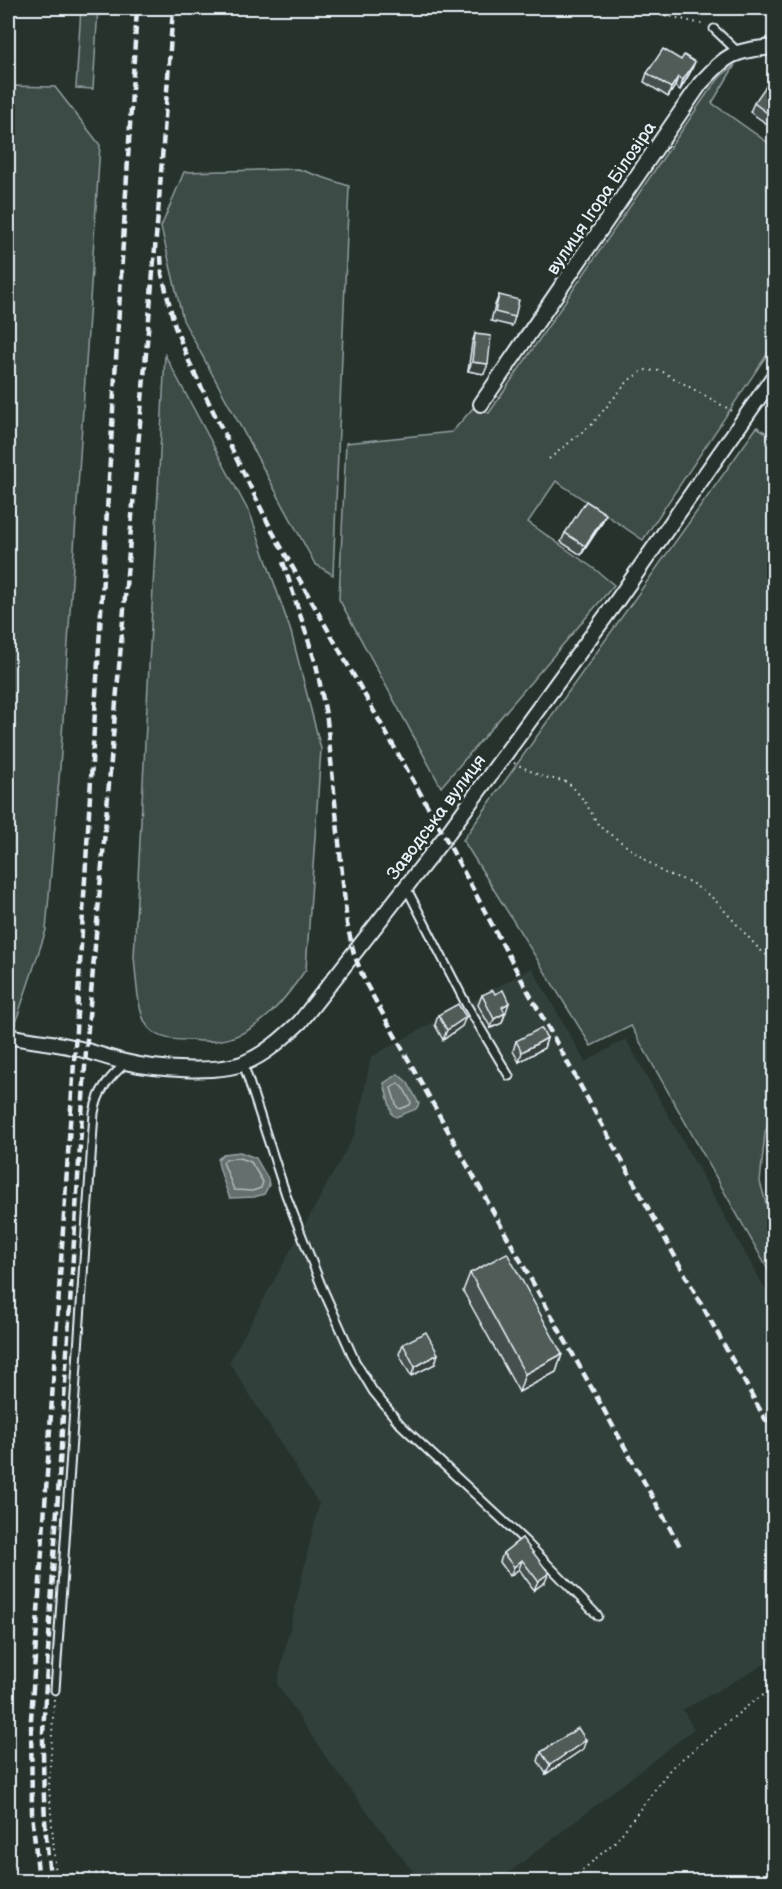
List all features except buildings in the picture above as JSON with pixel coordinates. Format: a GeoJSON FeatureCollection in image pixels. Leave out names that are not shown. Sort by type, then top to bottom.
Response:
{"type":"FeatureCollection","features":[{"type":"Feature","properties":{"kind":"street"},"geometry":{"type":"LineString","coordinates":[[737,51],[774,47]]}},
{"type":"Feature","properties":{"kind":"street","name":"вулиця Ігора Білозіра"},"geometry":{"type":"LineString","coordinates":[[481,404],[700,84],[716,67],[737,51]]}},
{"type":"Feature","properties":{"kind":"street","name":"Заводська вулиця"},"geometry":{"type":"LineString","coordinates":[[8,1036],[75,1047],[127,1063],[204,1069],[243,1063],[266,1052],[300,1022],[445,837],[622,592],[774,375]]}},
{"type":"Feature","properties":{"kind":"lane"},"geometry":{"type":"LineString","coordinates":[[714,29],[737,51]]}},
{"type":"Feature","properties":{"kind":"lane"},"geometry":{"type":"LineString","coordinates":[[406,887],[466,1004],[509,1076]]}},
{"type":"Feature","properties":{"kind":"lane"},"geometry":{"type":"LineString","coordinates":[[55,1690],[94,1113],[100,1090],[108,1079],[127,1063]]}},
{"type":"Feature","properties":{"kind":"lane"},"geometry":{"type":"LineString","coordinates":[[243,1063],[286,1195],[321,1285],[355,1361],[373,1391],[400,1424],[525,1541],[598,1616]]}},
{"type":"Feature","properties":{"kind":"path"},"geometry":{"type":"LineString","coordinates":[[636,8],[701,22],[714,29]]}},
{"type":"Feature","properties":{"kind":"path"},"geometry":{"type":"LineString","coordinates":[[549,459],[592,424],[629,380],[644,370],[661,371],[745,418]]}},
{"type":"Feature","properties":{"kind":"path"},"geometry":{"type":"LineString","coordinates":[[503,756],[543,777],[564,781],[572,786],[585,802],[599,826],[611,837],[626,844],[638,856],[662,872],[690,882],[714,899],[759,949],[774,961]]}},
{"type":"Feature","properties":{"kind":"path"},"geometry":{"type":"LineString","coordinates":[[774,1147],[772,1150],[774,1193]]}},
{"type":"Feature","properties":{"kind":"path"},"geometry":{"type":"LineString","coordinates":[[569,1881],[617,1840],[671,1768],[750,1704],[774,1689]]}},
{"type":"Feature","properties":{"kind":"path"},"geometry":{"type":"LineString","coordinates":[[55,1690],[49,1787],[56,1876]]}},
{"type":"Feature","properties":{"kind":"path"},"geometry":{"type":"LineString","coordinates":[[43,1881],[56,1876],[79,1873],[179,1876],[187,1881]]}},
{"type":"Feature","properties":{"kind":"shaded area"},"geometry":{"type":"Polygon","coordinates":[[[81,8],[98,8],[93,89],[76,88],[81,8]]]}},
{"type":"Feature","properties":{"kind":"shaded area"},"geometry":{"type":"Polygon","coordinates":[[[735,65],[712,103],[774,147],[774,344],[643,540],[556,481],[528,522],[614,585],[441,787],[339,599],[346,443],[452,432],[474,407],[489,413],[708,92],[721,76],[735,65]]]}},
{"type":"Feature","properties":{"kind":"shaded area"},"geometry":{"type":"Polygon","coordinates":[[[8,86],[55,87],[100,145],[60,767],[46,930],[14,1027],[8,1025],[8,86]]]}},
{"type":"Feature","properties":{"kind":"shaded area"},"geometry":{"type":"Polygon","coordinates":[[[298,169],[349,186],[333,575],[315,564],[183,320],[161,227],[184,172],[298,169]]]}},
{"type":"Feature","properties":{"kind":"shaded area"},"geometry":{"type":"Polygon","coordinates":[[[165,355],[251,516],[291,632],[321,749],[306,969],[268,1016],[244,1033],[212,1041],[167,1038],[157,1035],[149,1028],[140,1005],[134,957],[165,355]]]}},
{"type":"Feature","properties":{"kind":"shaded area"},"geometry":{"type":"Polygon","coordinates":[[[757,427],[774,438],[774,1111],[765,1133],[760,1182],[774,1231],[774,1280],[631,1026],[591,1046],[463,840],[757,427]]]}},
{"type":"Feature","properties":{"kind":"shaded area"},"geometry":{"type":"Polygon","coordinates":[[[532,968],[585,1062],[626,1039],[774,1305],[774,1659],[683,1710],[694,1729],[498,1881],[420,1881],[328,1760],[277,1684],[319,1504],[229,1362],[356,1132],[371,1057],[532,968]]]}},
{"type":"Feature","properties":{"kind":"water"},"geometry":{"type":"Polygon","coordinates":[[[398,1074],[408,1083],[419,1104],[416,1109],[396,1117],[392,1114],[384,1083],[398,1074]]]}},
{"type":"Feature","properties":{"kind":"water"},"geometry":{"type":"Polygon","coordinates":[[[240,1152],[256,1158],[268,1179],[269,1185],[264,1194],[254,1197],[230,1198],[218,1159],[223,1154],[240,1152]]]}},
{"type":"Feature","properties":{"kind":"railway"},"geometry":{"type":"LineString","coordinates":[[39,1882],[32,1813],[31,1719],[75,1047],[137,8]]}},
{"type":"Feature","properties":{"kind":"railway"},"geometry":{"type":"LineString","coordinates":[[51,1882],[44,1807],[43,1732],[86,1051],[158,214],[173,8]]}},
{"type":"Feature","properties":{"kind":"railway"},"geometry":{"type":"LineString","coordinates":[[161,256],[162,274],[175,327],[191,366],[272,531],[445,837],[774,1435]]}},
{"type":"Feature","properties":{"kind":"railway"},"geometry":{"type":"LineString","coordinates":[[283,562],[316,664],[327,720],[347,924],[354,954],[365,982],[681,1548]]}}]}
